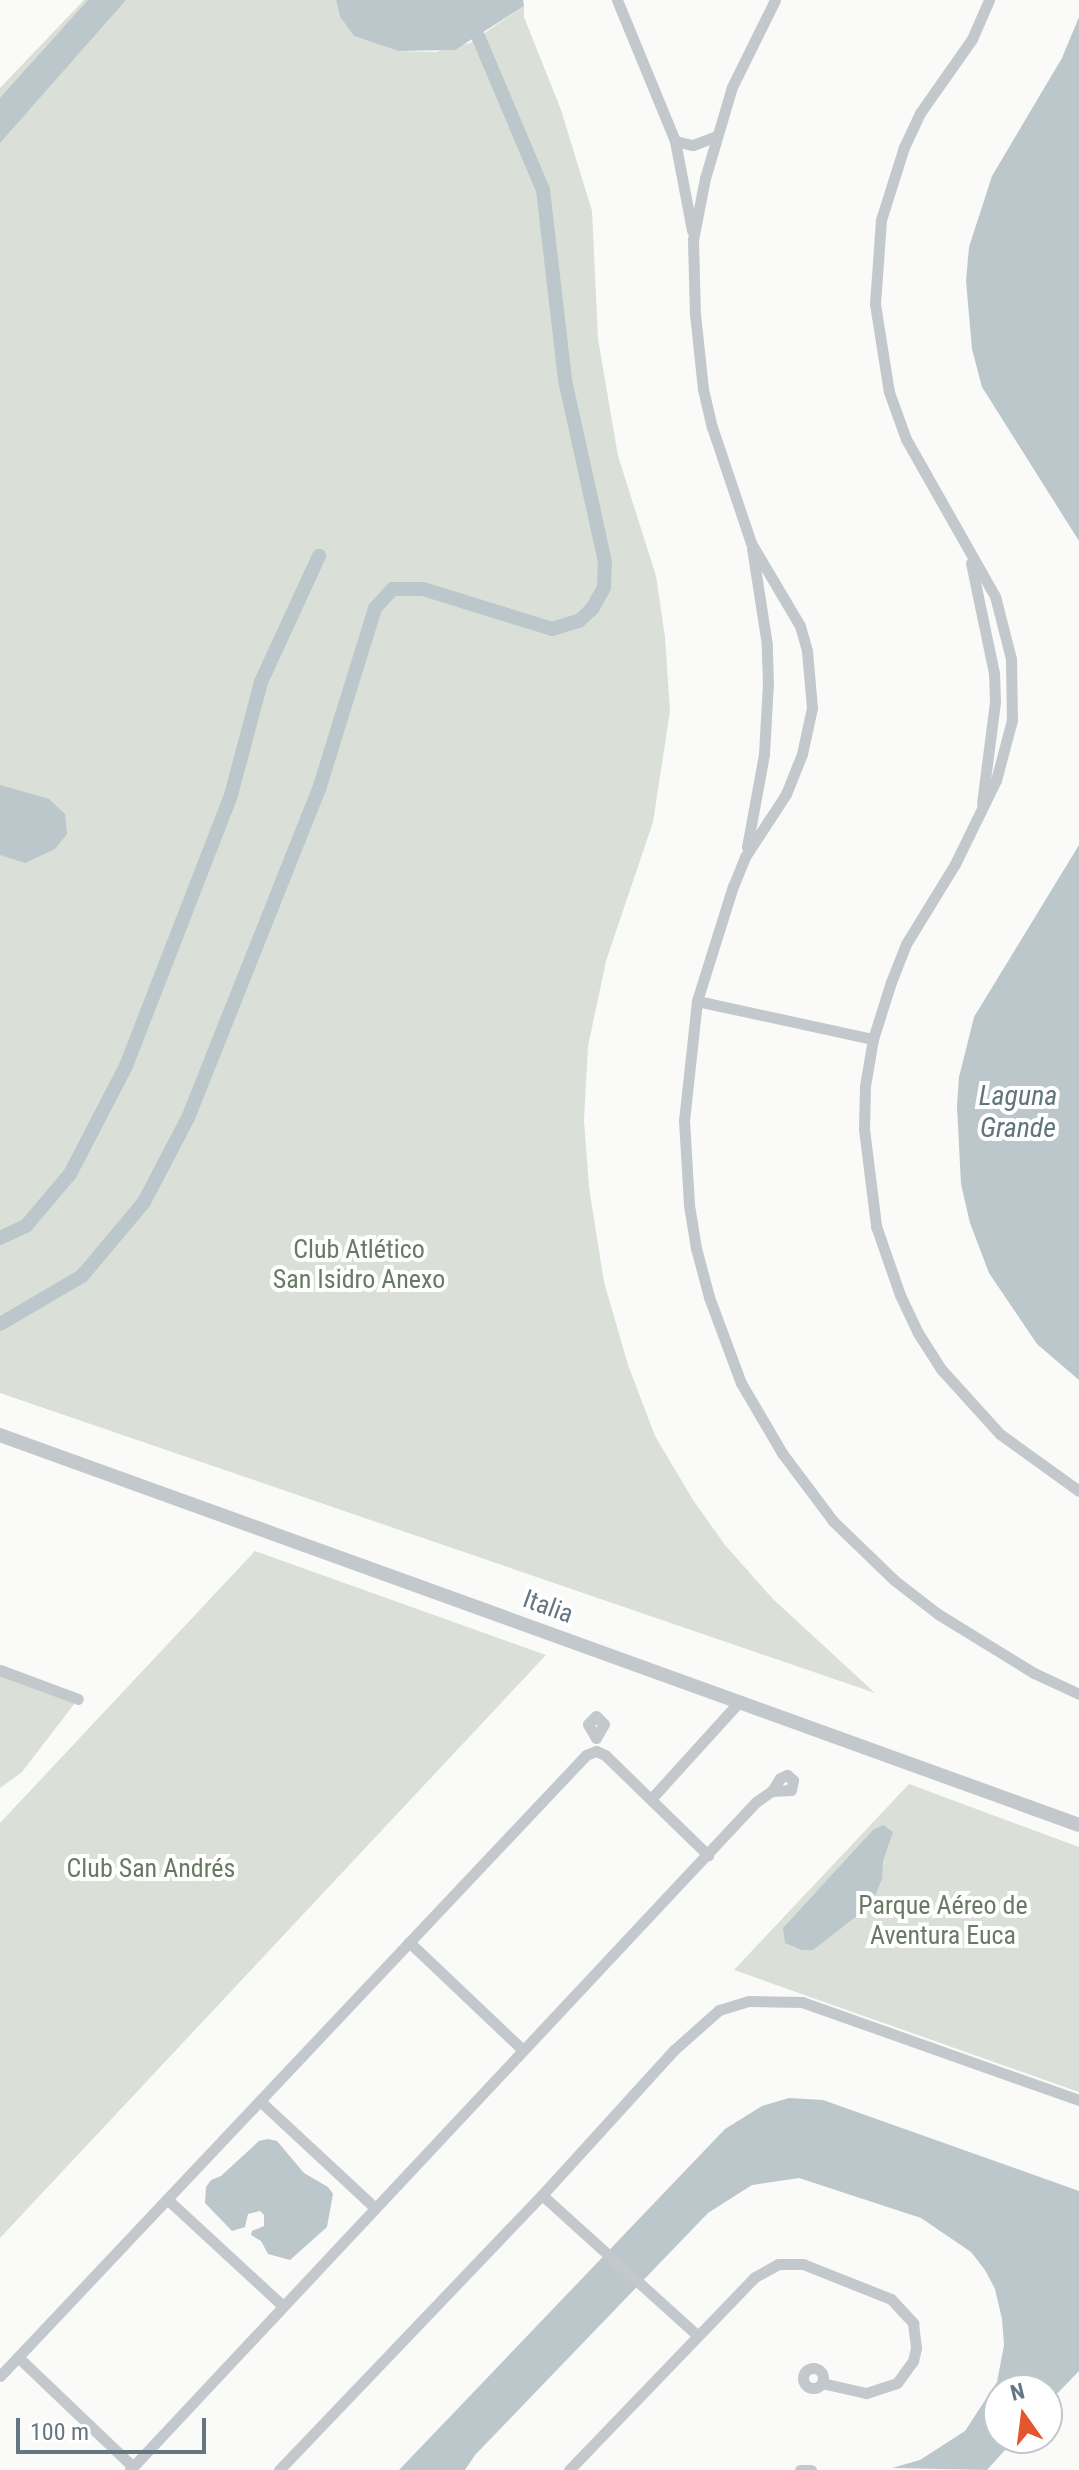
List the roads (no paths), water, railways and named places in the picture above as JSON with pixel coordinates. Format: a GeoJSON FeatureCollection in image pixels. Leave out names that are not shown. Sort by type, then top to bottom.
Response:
{"type":"FeatureCollection","features":[{"type":"Feature","properties":{"kind":"street"},"geometry":{"type":"LineString","coordinates":[[617,0],[675,141],[693,240],[695,314],[703,389],[723,466],[751,543],[768,683],[760,787],[745,857],[716,930],[697,1001],[684,1120],[689,1205],[709,1297],[752,1404],[782,1453],[833,1521],[894,1580],[983,1643],[1079,1694]]}},
{"type":"Feature","properties":{"kind":"street"},"geometry":{"type":"LineString","coordinates":[[693,240],[716,136],[746,53],[775,0]]}},
{"type":"Feature","properties":{"kind":"street"},"geometry":{"type":"LineString","coordinates":[[989,0],[972,39],[920,113],[904,147],[884,207],[876,264],[875,304],[889,392],[917,463],[995,596],[1005,626],[1013,688],[1012,720],[1004,756],[981,813],[906,944],[873,1039],[865,1086],[867,1171],[876,1226],[907,1313],[941,1369],[973,1407],[1018,1449],[1079,1491]]}},
{"type":"Feature","properties":{"kind":"street"},"geometry":{"type":"LineString","coordinates":[[675,141],[693,145],[716,136]]}},
{"type":"Feature","properties":{"kind":"street"},"geometry":{"type":"LineString","coordinates":[[745,857],[786,794],[802,754],[812,708],[807,651],[787,600],[751,543]]}},
{"type":"Feature","properties":{"kind":"street"},"geometry":{"type":"LineString","coordinates":[[969,555],[994,673],[995,702],[981,813]]}},
{"type":"Feature","properties":{"kind":"street"},"geometry":{"type":"LineString","coordinates":[[761,607],[772,596],[787,600]]}},
{"type":"Feature","properties":{"kind":"street"},"geometry":{"type":"LineString","coordinates":[[760,787],[769,796],[786,794]]}},
{"type":"Feature","properties":{"kind":"street"},"geometry":{"type":"LineString","coordinates":[[697,1001],[873,1039]]}},
{"type":"Feature","properties":{"kind":"street","name":"Italia"},"geometry":{"type":"LineString","coordinates":[[0,1435],[1079,1825]]}},
{"type":"Feature","properties":{"kind":"street"},"geometry":{"type":"LineString","coordinates":[[0,1670],[78,1699]]}},
{"type":"Feature","properties":{"kind":"street"},"geometry":{"type":"LineString","coordinates":[[651,1799],[739,1702]]}},
{"type":"Feature","properties":{"kind":"street"},"geometry":{"type":"LineString","coordinates":[[596,1738],[596,1751]]}},
{"type":"Feature","properties":{"kind":"street"},"geometry":{"type":"LineString","coordinates":[[0,2376],[586,1755],[596,1751],[605,1755],[708,1855]]}},
{"type":"Feature","properties":{"kind":"street"},"geometry":{"type":"LineString","coordinates":[[18,2357],[131,2468],[756,1802],[772,1791]]}},
{"type":"Feature","properties":{"kind":"street"},"geometry":{"type":"LineString","coordinates":[[409,1942],[523,2050]]}},
{"type":"Feature","properties":{"kind":"street"},"geometry":{"type":"LineString","coordinates":[[279,2470],[706,2018],[749,2001],[802,2002],[1079,2100]]}},
{"type":"Feature","properties":{"kind":"street"},"geometry":{"type":"LineString","coordinates":[[260,2101],[375,2208]]}},
{"type":"Feature","properties":{"kind":"street"},"geometry":{"type":"LineString","coordinates":[[542,2195],[698,2336]]}},
{"type":"Feature","properties":{"kind":"street"},"geometry":{"type":"LineString","coordinates":[[167,2199],[283,2306]]}},
{"type":"Feature","properties":{"kind":"street"},"geometry":{"type":"LineString","coordinates":[[569,2470],[755,2277],[778,2264],[789,2262],[891,2299],[913,2323],[916,2348],[913,2361],[897,2383],[866,2393],[822,2383]]}},
{"type":"Feature","properties":{"kind":"street"},"geometry":{"type":"LineString","coordinates":[[800,2470],[811,2470]]}},
{"type":"Feature","properties":{"kind":"water"},"geometry":{"type":"Polygon","coordinates":[[[88,0],[126,0],[0,143],[0,98],[88,0]]]}},
{"type":"Feature","properties":{"kind":"water"},"geometry":{"type":"Polygon","coordinates":[[[336,0],[523,0],[524,6],[455,50],[398,51],[354,36],[340,17],[336,0]]]}},
{"type":"Feature","properties":{"kind":"water"},"geometry":{"type":"Polygon","coordinates":[[[1079,17],[1079,541],[982,387],[972,349],[966,281],[969,247],[992,176],[1062,58],[1079,17]]]}},
{"type":"Feature","properties":{"kind":"water"},"geometry":{"type":"Polygon","coordinates":[[[0,785],[49,799],[65,814],[67,834],[55,849],[25,863],[0,855],[0,785]]]}},
{"type":"Feature","properties":{"kind":"water","name":"Laguna Grande"},"geometry":{"type":"Polygon","coordinates":[[[1079,845],[1079,1380],[1037,1344],[989,1273],[970,1223],[961,1184],[957,1106],[959,1077],[974,1017],[1079,845]]]}},
{"type":"Feature","properties":{"kind":"water"},"geometry":{"type":"Polygon","coordinates":[[[883,1825],[893,1832],[883,1861],[882,1879],[871,1905],[813,1950],[802,1950],[785,1943],[783,1928],[873,1830],[883,1825]]]}},
{"type":"Feature","properties":{"kind":"water"},"geometry":{"type":"Polygon","coordinates":[[[789,2098],[823,2100],[1079,2191],[1079,2371],[1063,2388],[1063,2374],[999,2374],[1004,2345],[1002,2319],[995,2289],[971,2252],[921,2218],[799,2178],[752,2185],[708,2213],[475,2455],[465,2470],[399,2470],[725,2129],[762,2106],[789,2098]]]}},
{"type":"Feature","properties":{"kind":"water"},"geometry":{"type":"Polygon","coordinates":[[[259,2141],[277,2141],[304,2173],[328,2187],[333,2194],[327,2227],[290,2260],[268,2254],[261,2241],[251,2235],[252,2231],[264,2226],[264,2215],[260,2211],[248,2214],[245,2227],[232,2231],[205,2203],[206,2187],[211,2180],[221,2176],[259,2141]]]}},
{"type":"Feature","properties":{"kind":"water"},"geometry":{"type":"Polygon","coordinates":[[[983,2403],[983,2454],[1002,2454],[987,2470],[892,2468],[920,2460],[965,2431],[983,2403]]]}},
{"type":"Feature","properties":{"kind":"waterway"},"geometry":{"type":"LineString","coordinates":[[0,1324],[82,1276],[144,1202],[188,1118],[320,786],[375,608],[393,589],[423,589],[552,629],[579,621],[592,609],[604,587],[605,562],[565,380],[543,190],[478,36]]}},
{"type":"Feature","properties":{"kind":"waterway"},"geometry":{"type":"LineString","coordinates":[[0,1238],[26,1226],[70,1174],[126,1066],[231,795],[261,682],[319,556]]}},
{"type":"Feature","properties":{"kind":"park label","name":"Club Atlético San Isidro Anexo"},"geometry":{"type":"Point","coordinates":[359,1265]}},
{"type":"Feature","properties":{"kind":"park label","name":"Club San Andrés"},"geometry":{"type":"Point","coordinates":[151,1869]}},
{"type":"Feature","properties":{"kind":"park label","name":"Parque Aéreo de Aventura Euca"},"geometry":{"type":"Point","coordinates":[943,1921]}}]}
